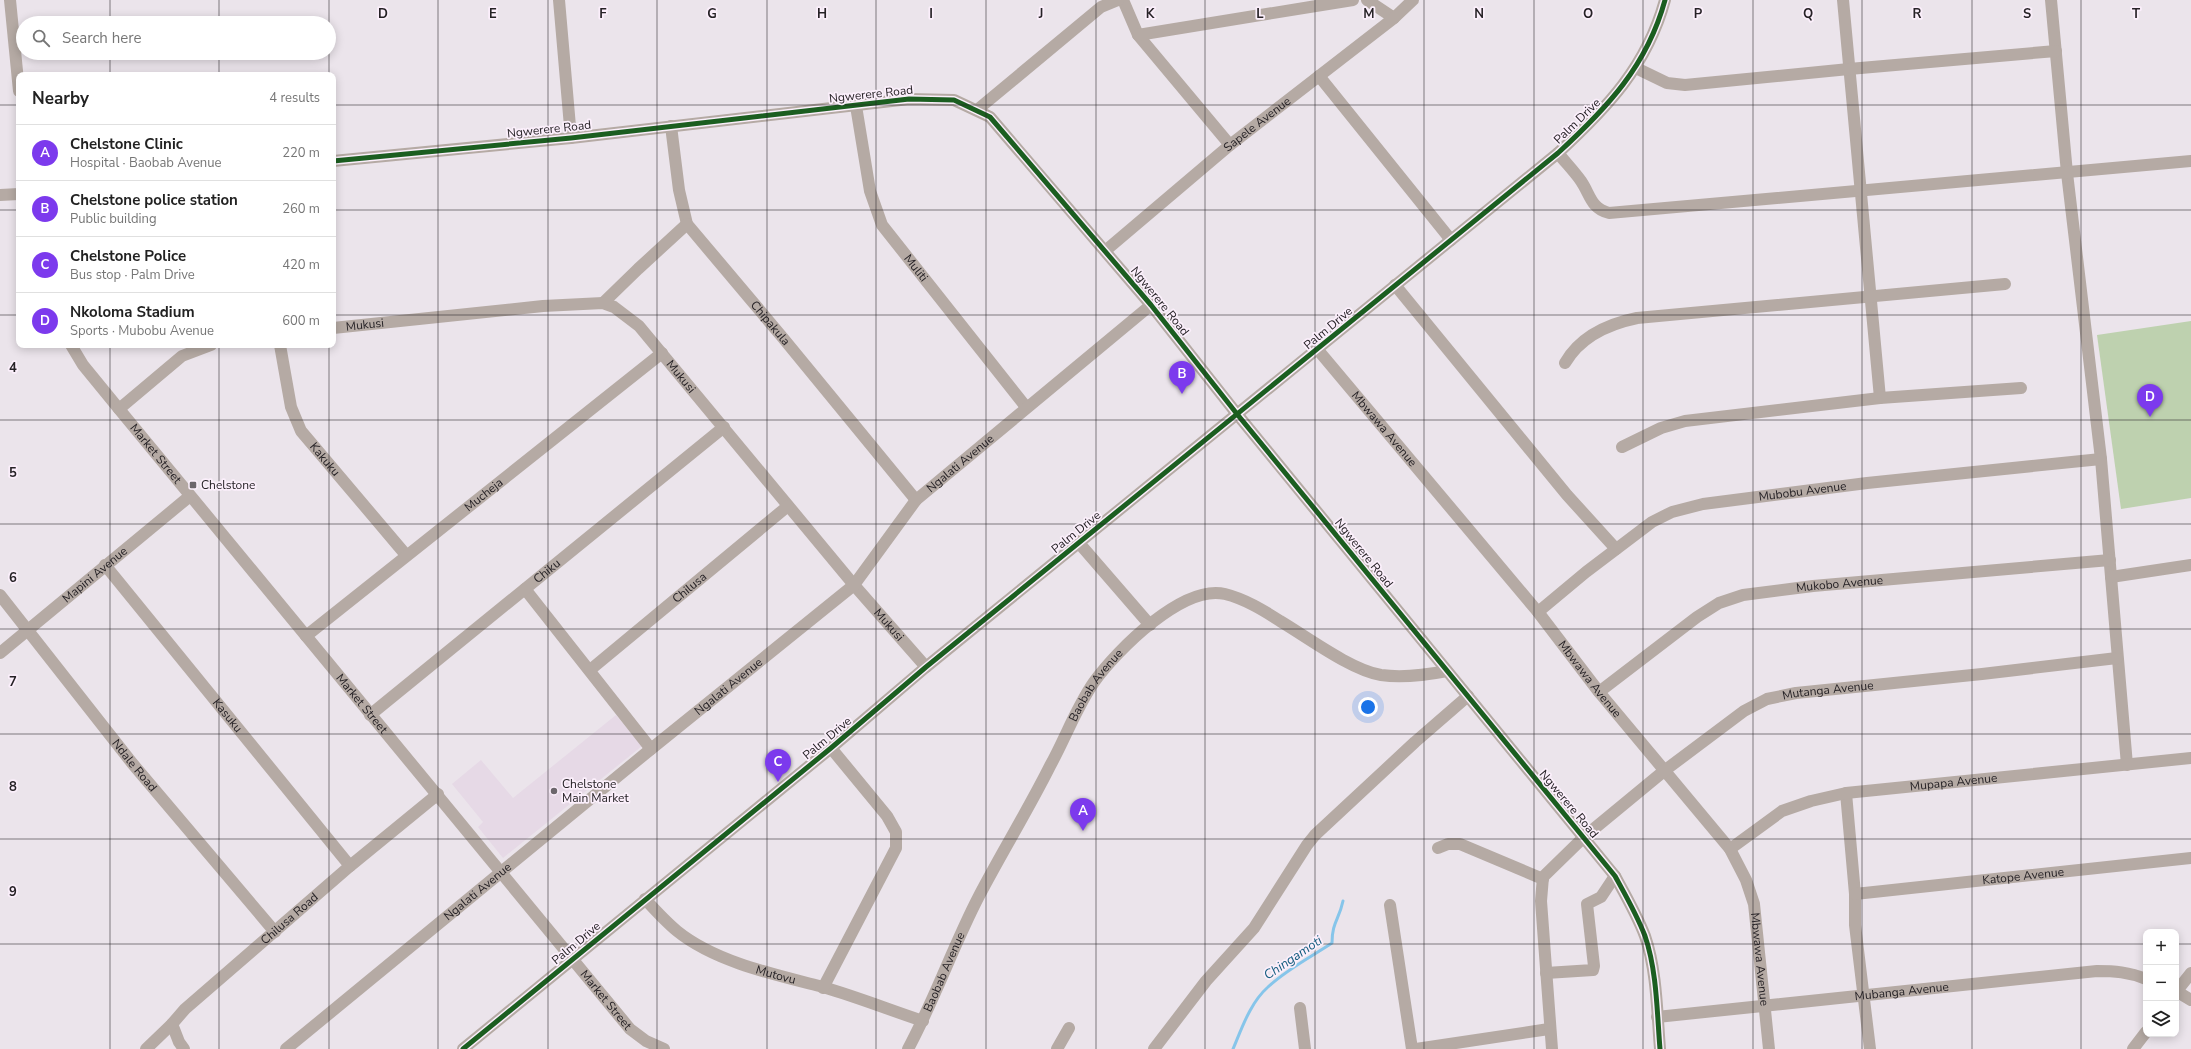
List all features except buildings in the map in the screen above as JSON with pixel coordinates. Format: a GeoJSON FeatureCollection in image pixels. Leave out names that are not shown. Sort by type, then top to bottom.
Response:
{"type":"FeatureCollection","features":[{"type":"Feature","properties":{"kind":"street"},"geometry":{"type":"LineString","coordinates":[[10,0],[17,72]]}},
{"type":"Feature","properties":{"kind":"street"},"geometry":{"type":"LineString","coordinates":[[559,0],[571,138]]}},
{"type":"Feature","properties":{"kind":"street"},"geometry":{"type":"LineString","coordinates":[[977,110],[1101,7],[1118,0]]}},
{"type":"Feature","properties":{"kind":"street"},"geometry":{"type":"LineString","coordinates":[[1123,0],[1138,35],[1230,146]]}},
{"type":"Feature","properties":{"kind":"street"},"geometry":{"type":"LineString","coordinates":[[1138,35],[1353,0]]}},
{"type":"Feature","properties":{"kind":"street"},"geometry":{"type":"LineString","coordinates":[[1367,0],[1394,18]]}},
{"type":"Feature","properties":{"kind":"street","name":"Sapele Avenue"},"geometry":{"type":"LineString","coordinates":[[1105,251],[1230,146],[1394,18],[1413,0]]}},
{"type":"Feature","properties":{"kind":"street","name":"Palm Drive"},"geometry":{"type":"LineString","coordinates":[[463,1049],[830,748],[926,667],[1318,350],[1395,285],[1558,153],[1606,108],[1636,68],[1659,21],[1665,0]]}},
{"type":"Feature","properties":{"kind":"street"},"geometry":{"type":"LineString","coordinates":[[1843,0],[1880,398]]}},
{"type":"Feature","properties":{"kind":"street"},"geometry":{"type":"LineString","coordinates":[[2051,0],[2068,173],[2101,459],[2127,765]]}},
{"type":"Feature","properties":{"kind":"street"},"geometry":{"type":"LineString","coordinates":[[1636,68],[1667,83],[1685,85],[1849,68],[2056,51]]}},
{"type":"Feature","properties":{"kind":"street"},"geometry":{"type":"LineString","coordinates":[[1319,76],[1451,240]]}},
{"type":"Feature","properties":{"kind":"street","name":"Ngwerere Road"},"geometry":{"type":"LineString","coordinates":[[336,161],[571,138],[909,99],[938,98],[954,100],[977,110],[990,118],[1150,305],[1237,414],[1584,837],[1614,876],[1633,908],[1645,938],[1651,963],[1660,1049]]}},
{"type":"Feature","properties":{"kind":"street","name":"Muliti"},"geometry":{"type":"LineString","coordinates":[[856,106],[870,191],[882,224],[1026,407]]}},
{"type":"Feature","properties":{"kind":"street","name":"Chipakula"},"geometry":{"type":"LineString","coordinates":[[671,126],[679,190],[687,224],[916,500]]}},
{"type":"Feature","properties":{"kind":"street"},"geometry":{"type":"LineString","coordinates":[[1558,153],[1580,180],[1593,205],[1600,211],[1609,213],[2191,161]]}},
{"type":"Feature","properties":{"kind":"street"},"geometry":{"type":"LineString","coordinates":[[0,195],[16,194]]}},
{"type":"Feature","properties":{"kind":"street"},"geometry":{"type":"LineString","coordinates":[[603,303],[687,224]]}},
{"type":"Feature","properties":{"kind":"street"},"geometry":{"type":"LineString","coordinates":[[1565,363],[1571,353],[1602,329],[1619,322],[1637,318],[1871,295],[2004,284]]}},
{"type":"Feature","properties":{"kind":"street"},"geometry":{"type":"LineString","coordinates":[[1395,285],[1567,495],[1616,549]]}},
{"type":"Feature","properties":{"kind":"street","name":"Mukusi"},"geometry":{"type":"LineString","coordinates":[[336,328],[543,306],[603,303],[614,307],[639,326],[854,585],[926,667]]}},
{"type":"Feature","properties":{"kind":"street","name":"Ngalati Avenue"},"geometry":{"type":"LineString","coordinates":[[286,1049],[500,872],[854,585],[916,500],[1150,305]]}},
{"type":"Feature","properties":{"kind":"street","name":"Market Street"},"geometry":{"type":"LineString","coordinates":[[73,348],[83,365],[118,409],[370,715],[438,794],[572,960],[630,1029],[656,1048]]}},
{"type":"Feature","properties":{"kind":"street"},"geometry":{"type":"LineString","coordinates":[[118,409],[182,356],[202,348]]}},
{"type":"Feature","properties":{"kind":"street","name":"Kakuku"},"geometry":{"type":"LineString","coordinates":[[281,348],[291,408],[301,431],[406,555]]}},
{"type":"Feature","properties":{"kind":"street","name":"Mbwawa Avenue"},"geometry":{"type":"LineString","coordinates":[[1318,350],[1538,612],[1599,692],[1730,849],[1746,880],[1754,904],[1769,1049]]}},
{"type":"Feature","properties":{"kind":"street","name":"Mucheja"},"geometry":{"type":"LineString","coordinates":[[306,636],[662,353]]}},
{"type":"Feature","properties":{"kind":"street"},"geometry":{"type":"LineString","coordinates":[[1622,447],[1661,428],[1685,421],[1880,398],[2020,388]]}},
{"type":"Feature","properties":{"kind":"street","name":"Chiku"},"geometry":{"type":"LineString","coordinates":[[370,715],[724,428]]}},
{"type":"Feature","properties":{"kind":"street","name":"Mubobu Avenue"},"geometry":{"type":"LineString","coordinates":[[1538,612],[1652,522],[1672,512],[1703,504],[1867,483],[2101,459]]}},
{"type":"Feature","properties":{"kind":"street","name":"Mapini Avenue"},"geometry":{"type":"LineString","coordinates":[[0,652],[190,496]]}},
{"type":"Feature","properties":{"kind":"street","name":"Chilusa"},"geometry":{"type":"LineString","coordinates":[[590,670],[788,506]]}},
{"type":"Feature","properties":{"kind":"street"},"geometry":{"type":"LineString","coordinates":[[1079,543],[1150,625]]}},
{"type":"Feature","properties":{"kind":"street","name":"Mukobo Avenue"},"geometry":{"type":"LineString","coordinates":[[1599,692],[1697,617],[1720,603],[1744,595],[1813,586],[2110,560]]}},
{"type":"Feature","properties":{"kind":"street","name":"Kasuku"},"geometry":{"type":"LineString","coordinates":[[106,565],[350,866]]}},
{"type":"Feature","properties":{"kind":"street"},"geometry":{"type":"LineString","coordinates":[[2111,578],[2191,565]]}},
{"type":"Feature","properties":{"kind":"street"},"geometry":{"type":"LineString","coordinates":[[524,589],[590,670],[651,749]]}},
{"type":"Feature","properties":{"kind":"street","name":"Baobab Avenue"},"geometry":{"type":"LineString","coordinates":[[908,1049],[923,1021],[979,897],[1088,692],[1115,657],[1150,625],[1179,603],[1205,593],[1224,594],[1255,605],[1317,644],[1371,672],[1401,676],[1447,671]]}},
{"type":"Feature","properties":{"kind":"street","name":"Ndale Road"},"geometry":{"type":"LineString","coordinates":[[0,595],[132,763],[275,932]]}},
{"type":"Feature","properties":{"kind":"street","name":"Mutanga Avenue"},"geometry":{"type":"LineString","coordinates":[[1543,880],[1546,873],[1584,837],[1664,771],[1744,711],[1767,699],[1796,693],[1982,674],[2117,658]]}},
{"type":"Feature","properties":{"kind":"street"},"geometry":{"type":"LineString","coordinates":[[1154,1049],[1206,981],[1254,928],[1307,845],[1315,835],[1415,742],[1468,696]]}},
{"type":"Feature","properties":{"kind":"street"},"geometry":{"type":"LineString","coordinates":[[824,988],[896,848],[896,832],[887,816],[830,748]]}},
{"type":"Feature","properties":{"kind":"street","name":"Mupapa Avenue"},"geometry":{"type":"LineString","coordinates":[[1730,849],[1782,811],[1811,801],[1846,793],[2191,758]]}},
{"type":"Feature","properties":{"kind":"street"},"geometry":{"type":"LineString","coordinates":[[1846,793],[1855,894],[1855,926],[1870,1049]]}},
{"type":"Feature","properties":{"kind":"street","name":"Chilusa Road"},"geometry":{"type":"LineString","coordinates":[[146,1049],[185,1009],[350,866],[438,794]]}},
{"type":"Feature","properties":{"kind":"street"},"geometry":{"type":"LineString","coordinates":[[1438,848],[1448,844],[1460,844],[1543,880],[1541,894],[1549,1029],[1552,1049]]}},
{"type":"Feature","properties":{"kind":"street","name":"Katope Avenue"},"geometry":{"type":"LineString","coordinates":[[1855,894],[2191,858]]}},
{"type":"Feature","properties":{"kind":"street"},"geometry":{"type":"LineString","coordinates":[[1546,974],[1593,970],[1594,966],[1587,904],[1602,897],[1614,876]]}},
{"type":"Feature","properties":{"kind":"street","name":"Mutovu"},"geometry":{"type":"LineString","coordinates":[[645,899],[666,921],[692,942],[733,960],[775,976],[824,988],[923,1021]]}},
{"type":"Feature","properties":{"kind":"street"},"geometry":{"type":"LineString","coordinates":[[1390,904],[1412,1049]]}},
{"type":"Feature","properties":{"kind":"street","name":"Mubanga Avenue"},"geometry":{"type":"LineString","coordinates":[[1657,1017],[2097,971],[2116,971],[2133,974],[2143,978]]}},
{"type":"Feature","properties":{"kind":"street"},"geometry":{"type":"LineString","coordinates":[[2179,987],[2191,973]]}},
{"type":"Feature","properties":{"kind":"street"},"geometry":{"type":"LineString","coordinates":[[2179,993],[2191,1000]]}},
{"type":"Feature","properties":{"kind":"street"},"geometry":{"type":"LineString","coordinates":[[1300,1008],[1305,1049]]}},
{"type":"Feature","properties":{"kind":"street"},"geometry":{"type":"LineString","coordinates":[[172,1024],[179,1042],[184,1049]]}},
{"type":"Feature","properties":{"kind":"street"},"geometry":{"type":"LineString","coordinates":[[1057,1049],[1069,1028]]}},
{"type":"Feature","properties":{"kind":"street"},"geometry":{"type":"LineString","coordinates":[[1416,1049],[1455,1046],[1549,1029]]}},
{"type":"Feature","properties":{"kind":"street"},"geometry":{"type":"LineString","coordinates":[[2133,1049],[2143,1036]]}},
{"type":"Feature","properties":{"kind":"shaded area","name":"Chelstone Main Market"},"geometry":{"type":"Polygon","coordinates":[[[616,715],[642,746],[503,858],[478,827],[483,822],[452,784],[481,760],[513,798],[616,715]]]}},
{"type":"Feature","properties":{"kind":"green space"},"geometry":{"type":"Polygon","coordinates":[[[2191,321],[2191,498],[2121,509],[2097,335],[2191,321]]]}},
{"type":"Feature","properties":{"kind":"waterway","name":"Chingamoti"},"geometry":{"type":"LineString","coordinates":[[1233,1049],[1251,1008],[1262,993],[1283,974],[1332,943],[1334,925],[1343,901]]}},
{"type":"Feature","properties":{"kind":"cycle path"},"geometry":{"type":"LineString","coordinates":[[463,1049],[831,748],[926,667],[1558,153],[1609,102],[1636,66],[1648,45],[1665,0]]}},
{"type":"Feature","properties":{"kind":"cycle path"},"geometry":{"type":"LineString","coordinates":[[336,161],[571,138],[909,99],[954,100],[990,117],[1151,305],[1237,414],[1615,876],[1645,936],[1649,949],[1656,992],[1660,1049]]}},
{"type":"Feature","properties":{"kind":"place","name":"Chelstone police station"},"geometry":{"type":"Point","coordinates":[1182,394]}},
{"type":"Feature","properties":{"kind":"place","name":"Nkoloma Stadium"},"geometry":{"type":"Point","coordinates":[2150,417]}},
{"type":"Feature","properties":{"kind":"place","name":"Chelstone"},"geometry":{"type":"Point","coordinates":[193,485]}},
{"type":"Feature","properties":{"kind":"place","name":"Chelstone Police"},"geometry":{"type":"Point","coordinates":[778,782]}},
{"type":"Feature","properties":{"kind":"place","name":"Chelstone Main Market"},"geometry":{"type":"Point","coordinates":[554,791]}},
{"type":"Feature","properties":{"kind":"place","name":"Chelstone Clinic"},"geometry":{"type":"Point","coordinates":[1083,831]}}]}
